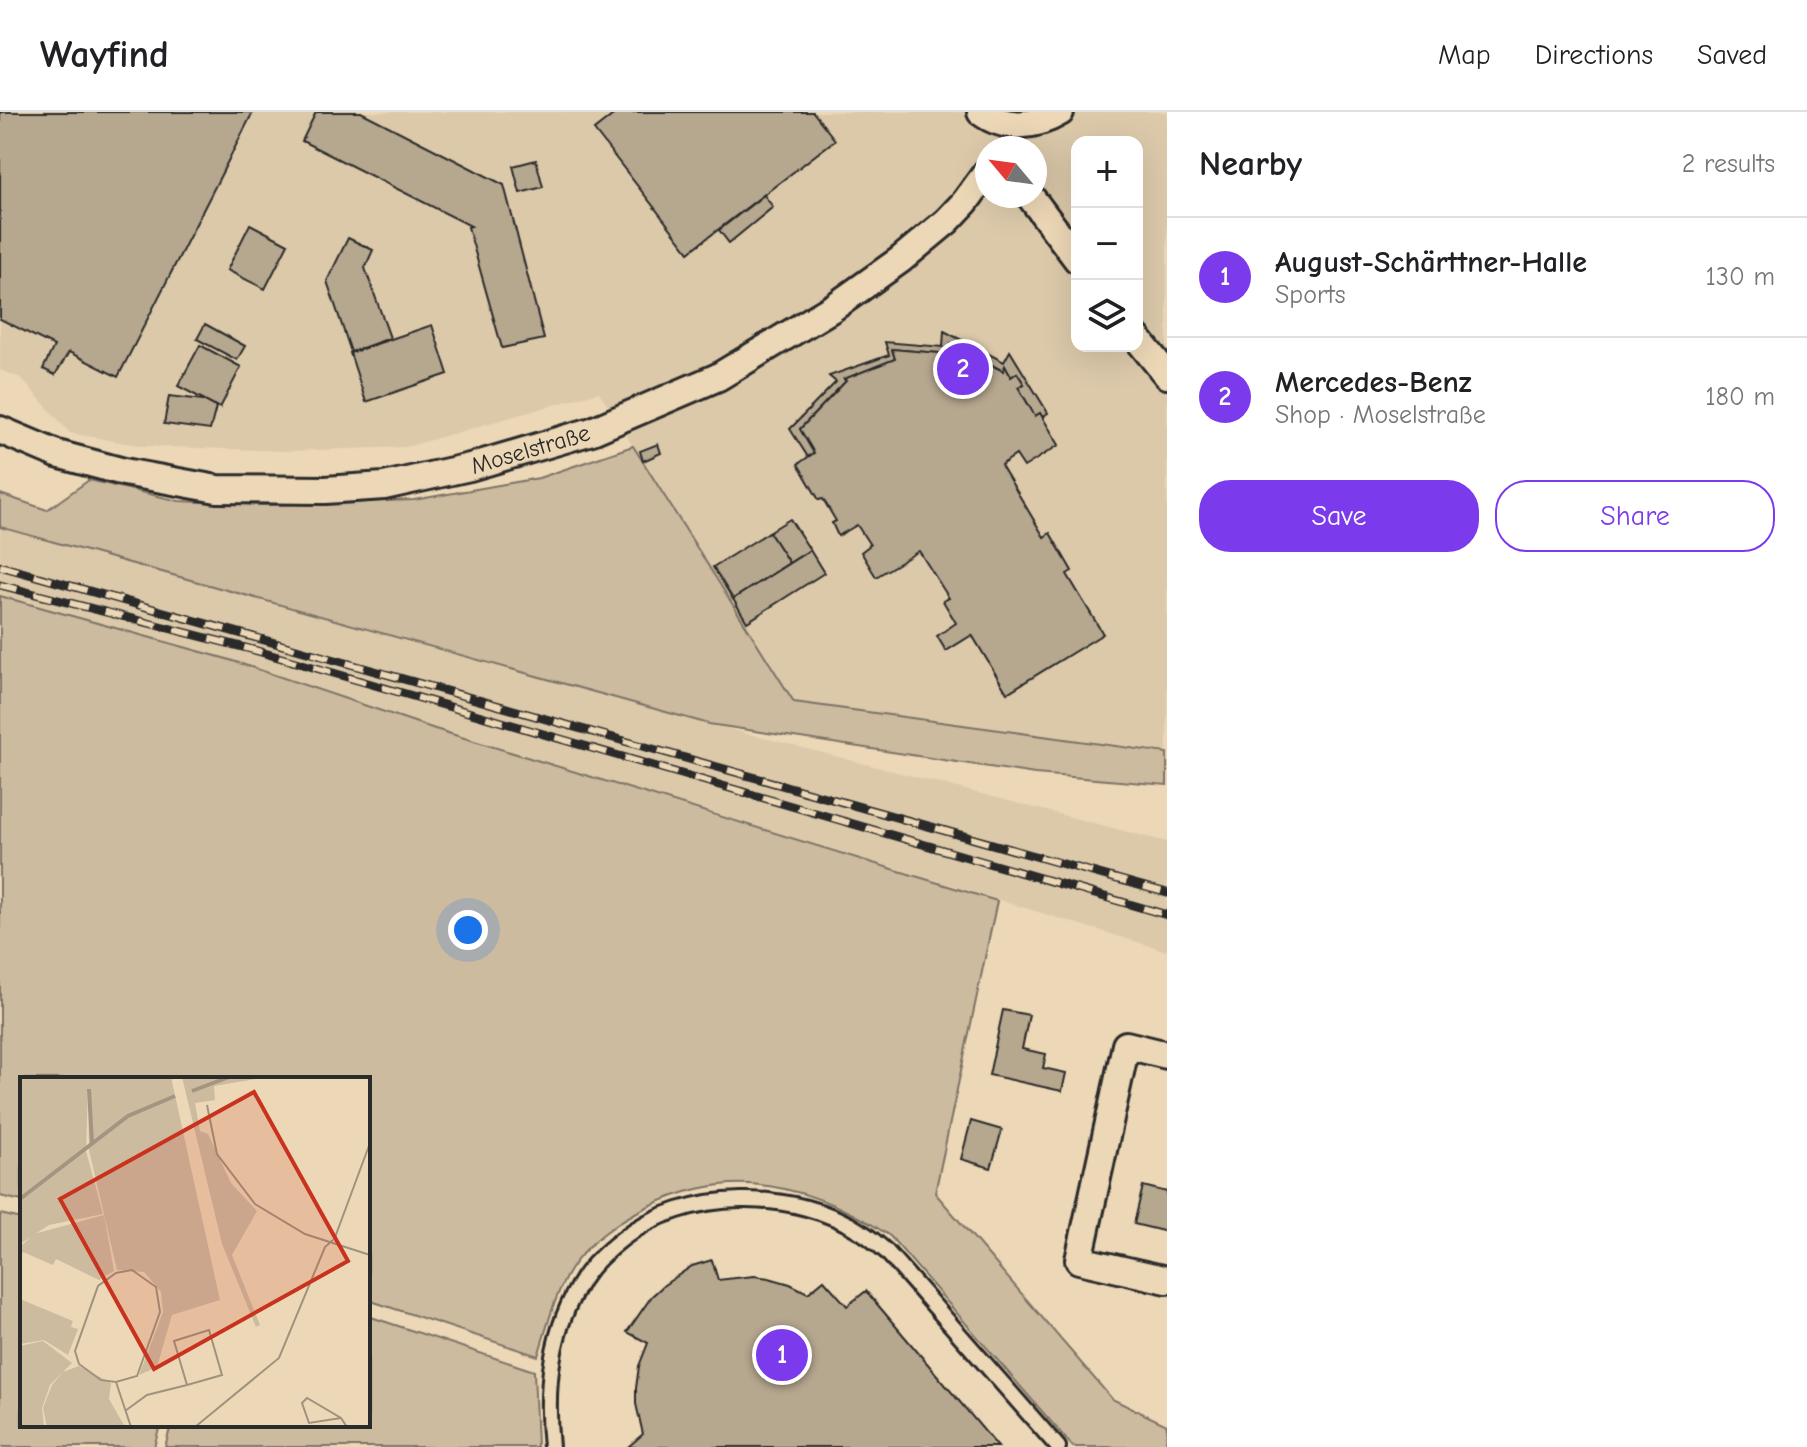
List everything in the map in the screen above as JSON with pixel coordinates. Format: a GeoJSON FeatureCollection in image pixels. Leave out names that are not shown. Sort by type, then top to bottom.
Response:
{"type":"FeatureCollection","features":[{"type":"Feature","properties":{"kind":"street"},"geometry":{"type":"LineString","coordinates":[[981,112],[996,121],[1006,136]]}},
{"type":"Feature","properties":{"kind":"street"},"geometry":{"type":"LineString","coordinates":[[1015,136],[1032,124],[1060,112]]}},
{"type":"Feature","properties":{"kind":"street","name":"Moselstraße"},"geometry":{"type":"LineString","coordinates":[[0,430],[57,454],[124,472],[217,489],[325,490],[384,486],[470,467],[592,431],[718,377],[834,307],[900,260],[947,221],[975,188]]}},
{"type":"Feature","properties":{"kind":"street"},"geometry":{"type":"LineString","coordinates":[[1039,208],[1071,251]]}},
{"type":"Feature","properties":{"kind":"street"},"geometry":{"type":"LineString","coordinates":[[1143,345],[1167,375]]}},
{"type":"Feature","properties":{"kind":"street"},"geometry":{"type":"LineString","coordinates":[[1167,1055],[1126,1045],[1079,1260],[1167,1280]]}},
{"type":"Feature","properties":{"kind":"lane"},"geometry":{"type":"LineString","coordinates":[[551,1447],[547,1408],[550,1368],[558,1333],[584,1277],[603,1254],[636,1227],[665,1212],[743,1198],[785,1203],[825,1215],[862,1232],[887,1252],[1058,1447]]}},
{"type":"Feature","properties":{"kind":"shaded area"},"geometry":{"type":"Polygon","coordinates":[[[0,112],[1167,112],[1167,753],[794,702],[599,392],[406,447],[285,451],[143,446],[70,433],[21,378],[0,370],[0,112]]]}},
{"type":"Feature","properties":{"kind":"shaded area"},"geometry":{"type":"Polygon","coordinates":[[[633,446],[794,702],[1167,753],[1167,785],[1035,774],[709,724],[0,527],[0,494],[47,510],[89,480],[179,501],[263,505],[414,500],[539,478],[633,446]]]}},
{"type":"Feature","properties":{"kind":"shaded area"},"geometry":{"type":"Polygon","coordinates":[[[0,527],[633,704],[1167,842],[1167,951],[435,729],[227,659],[0,596],[0,527]]]}},
{"type":"Feature","properties":{"kind":"shaded area"},"geometry":{"type":"Polygon","coordinates":[[[0,596],[227,659],[435,729],[997,901],[935,1193],[1112,1399],[1167,1425],[1166,1447],[1073,1447],[890,1236],[857,1216],[787,1189],[749,1184],[700,1188],[649,1206],[625,1219],[603,1234],[570,1270],[551,1312],[538,1356],[370,1301],[370,1077],[20,1077],[20,1201],[0,1196],[0,596]]]}},
{"type":"Feature","properties":{"kind":"shaded area"},"geometry":{"type":"Polygon","coordinates":[[[0,1214],[20,1219],[20,1427],[159,1427],[154,1447],[0,1447],[0,1214]]]}},
{"type":"Feature","properties":{"kind":"shaded area"},"geometry":{"type":"Polygon","coordinates":[[[370,1317],[534,1371],[537,1447],[165,1447],[170,1427],[370,1427],[370,1317]]]}},
{"type":"Feature","properties":{"kind":"building"},"geometry":{"type":"Polygon","coordinates":[[[0,112],[253,112],[118,377],[69,352],[55,375],[43,369],[54,346],[0,319],[0,112]]]}},
{"type":"Feature","properties":{"kind":"building"},"geometry":{"type":"Polygon","coordinates":[[[316,112],[361,112],[504,185],[544,339],[502,348],[468,227],[471,226],[302,141],[316,112]]]}},
{"type":"Feature","properties":{"kind":"building"},"geometry":{"type":"Polygon","coordinates":[[[617,112],[813,112],[835,140],[689,252],[594,130],[617,112]]]}},
{"type":"Feature","properties":{"kind":"building"},"geometry":{"type":"Polygon","coordinates":[[[536,160],[543,187],[520,193],[513,166],[536,160]]]}},
{"type":"Feature","properties":{"kind":"building"},"geometry":{"type":"Polygon","coordinates":[[[764,195],[773,207],[729,243],[719,230],[764,195]]]}},
{"type":"Feature","properties":{"kind":"building"},"geometry":{"type":"Polygon","coordinates":[[[250,224],[288,244],[265,289],[227,270],[250,224]]]}},
{"type":"Feature","properties":{"kind":"building"},"geometry":{"type":"Polygon","coordinates":[[[348,238],[373,250],[365,268],[390,338],[351,352],[327,281],[348,238]]]}},
{"type":"Feature","properties":{"kind":"building"},"geometry":{"type":"Polygon","coordinates":[[[205,324],[245,346],[237,360],[197,339],[205,324]]]}},
{"type":"Feature","properties":{"kind":"building"},"geometry":{"type":"Polygon","coordinates":[[[432,325],[448,374],[366,402],[350,353],[432,325]]]}},
{"type":"Feature","properties":{"kind":"building"},"geometry":{"type":"Polygon","coordinates":[[[944,331],[1004,362],[1010,351],[1048,413],[1042,417],[1040,413],[1035,416],[1018,387],[1024,384],[1017,373],[1011,377],[1005,366],[1003,371],[951,344],[951,354],[892,349],[895,359],[844,379],[846,381],[800,429],[814,453],[808,457],[790,429],[836,382],[829,376],[889,355],[885,342],[943,347],[944,331]]]}},
{"type":"Feature","properties":{"kind":"building"},"geometry":{"type":"Polygon","coordinates":[[[951,344],[1003,371],[1005,366],[1011,377],[1017,373],[1024,384],[1018,387],[1035,416],[1040,413],[1059,445],[1024,467],[1016,455],[1001,465],[1044,537],[1050,533],[1072,571],[1067,574],[1103,634],[1007,693],[972,635],[946,651],[937,636],[956,623],[943,601],[949,598],[919,551],[876,577],[861,552],[870,545],[857,525],[838,536],[832,523],[836,521],[823,499],[819,500],[798,464],[814,453],[800,429],[846,381],[844,379],[895,359],[892,349],[951,354],[951,344]]]}},
{"type":"Feature","properties":{"kind":"building"},"geometry":{"type":"Polygon","coordinates":[[[200,345],[241,367],[220,408],[178,386],[200,345]]]}},
{"type":"Feature","properties":{"kind":"building"},"geometry":{"type":"Polygon","coordinates":[[[169,396],[203,400],[216,407],[210,430],[164,424],[169,396]]]}},
{"type":"Feature","properties":{"kind":"building"},"geometry":{"type":"Polygon","coordinates":[[[658,444],[661,453],[643,461],[640,451],[658,444]]]}},
{"type":"Feature","properties":{"kind":"building"},"geometry":{"type":"Polygon","coordinates":[[[790,519],[810,550],[789,563],[769,532],[790,519]]]}},
{"type":"Feature","properties":{"kind":"building"},"geometry":{"type":"Polygon","coordinates":[[[769,532],[789,563],[733,599],[713,567],[769,532]]]}},
{"type":"Feature","properties":{"kind":"building"},"geometry":{"type":"Polygon","coordinates":[[[810,550],[824,573],[747,622],[733,599],[810,550]]]}},
{"type":"Feature","properties":{"kind":"building"},"geometry":{"type":"Polygon","coordinates":[[[1003,1010],[1029,1015],[1022,1049],[1046,1054],[1043,1068],[1066,1073],[1062,1091],[989,1075],[1003,1010]]]}},
{"type":"Feature","properties":{"kind":"building"},"geometry":{"type":"Polygon","coordinates":[[[971,1121],[1002,1130],[991,1168],[961,1159],[971,1121]]]}},
{"type":"Feature","properties":{"kind":"building"},"geometry":{"type":"Polygon","coordinates":[[[1143,1186],[1167,1192],[1167,1232],[1134,1224],[1143,1186]]]}},
{"type":"Feature","properties":{"kind":"building"},"geometry":{"type":"Polygon","coordinates":[[[712,1260],[718,1280],[754,1276],[769,1278],[808,1293],[824,1280],[847,1306],[866,1291],[998,1447],[628,1447],[643,1434],[636,1404],[636,1388],[639,1366],[648,1343],[627,1332],[652,1296],[664,1285],[692,1266],[712,1260]]]}},
{"type":"Feature","properties":{"kind":"railway"},"geometry":{"type":"LineString","coordinates":[[0,566],[1167,893]]}},
{"type":"Feature","properties":{"kind":"railway"},"geometry":{"type":"LineString","coordinates":[[0,585],[254,650],[1167,915]]}},
{"type":"Feature","properties":{"kind":"place","name":"Mercedes-Benz"},"geometry":{"type":"Point","coordinates":[963,369]}},
{"type":"Feature","properties":{"kind":"place","name":"August-Schärttner-Halle"},"geometry":{"type":"Point","coordinates":[782,1355]}}]}
